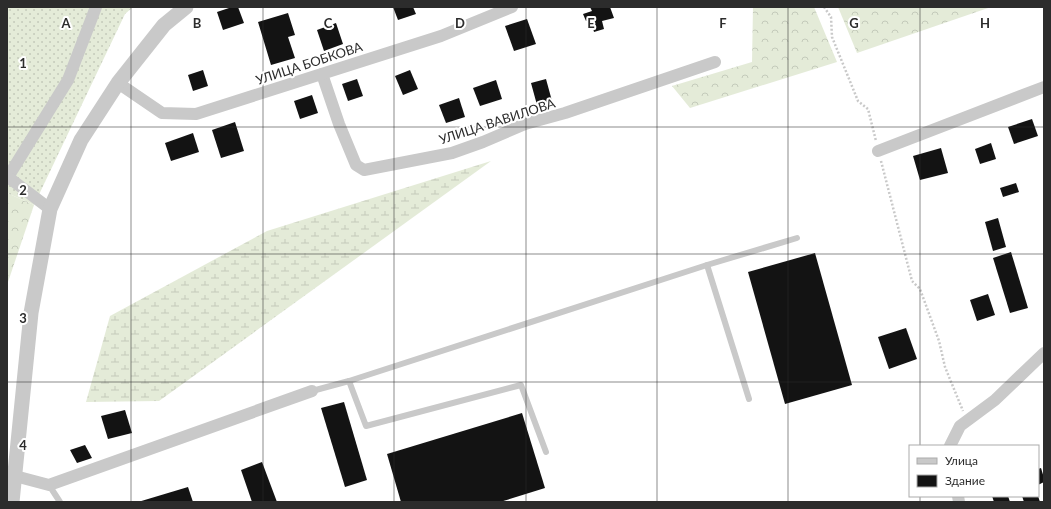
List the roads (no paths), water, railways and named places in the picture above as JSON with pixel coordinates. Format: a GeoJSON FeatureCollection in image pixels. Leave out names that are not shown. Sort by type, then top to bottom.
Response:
{"type":"FeatureCollection","features":[{"type":"Feature","properties":{"kind":"street"},"geometry":{"type":"LineString","coordinates":[[50,209],[8,176],[68,80],[96,7]]}},
{"type":"Feature","properties":{"kind":"street"},"geometry":{"type":"LineString","coordinates":[[12,502],[31,313],[50,209],[81,140],[118,83],[164,25],[186,7]]}},
{"type":"Feature","properties":{"kind":"street","name":"УЛИЦА БОБКОВА"},"geometry":{"type":"LineString","coordinates":[[118,83],[162,113],[196,114],[441,36],[512,7]]}},
{"type":"Feature","properties":{"kind":"street","name":"УЛИЦА ВАВИЛОВА"},"geometry":{"type":"LineString","coordinates":[[322,74],[356,165],[364,170],[452,153],[483,142],[525,124],[565,113],[715,62]]}},
{"type":"Feature","properties":{"kind":"street"},"geometry":{"type":"LineString","coordinates":[[878,150],[1044,87]]}},
{"type":"Feature","properties":{"kind":"street"},"geometry":{"type":"LineString","coordinates":[[950,445],[960,426],[995,400],[1044,353]]}},
{"type":"Feature","properties":{"kind":"street"},"geometry":{"type":"LineString","coordinates":[[15,476],[48,485],[312,391]]}},
{"type":"Feature","properties":{"kind":"lane"},"geometry":{"type":"LineString","coordinates":[[312,391],[349,381],[707,265],[797,238]]}},
{"type":"Feature","properties":{"kind":"lane"},"geometry":{"type":"LineString","coordinates":[[707,265],[749,399]]}},
{"type":"Feature","properties":{"kind":"lane"},"geometry":{"type":"LineString","coordinates":[[349,381],[366,426],[521,385],[546,452]]}},
{"type":"Feature","properties":{"kind":"lane"},"geometry":{"type":"LineString","coordinates":[[48,485],[60,502]]}}]}
